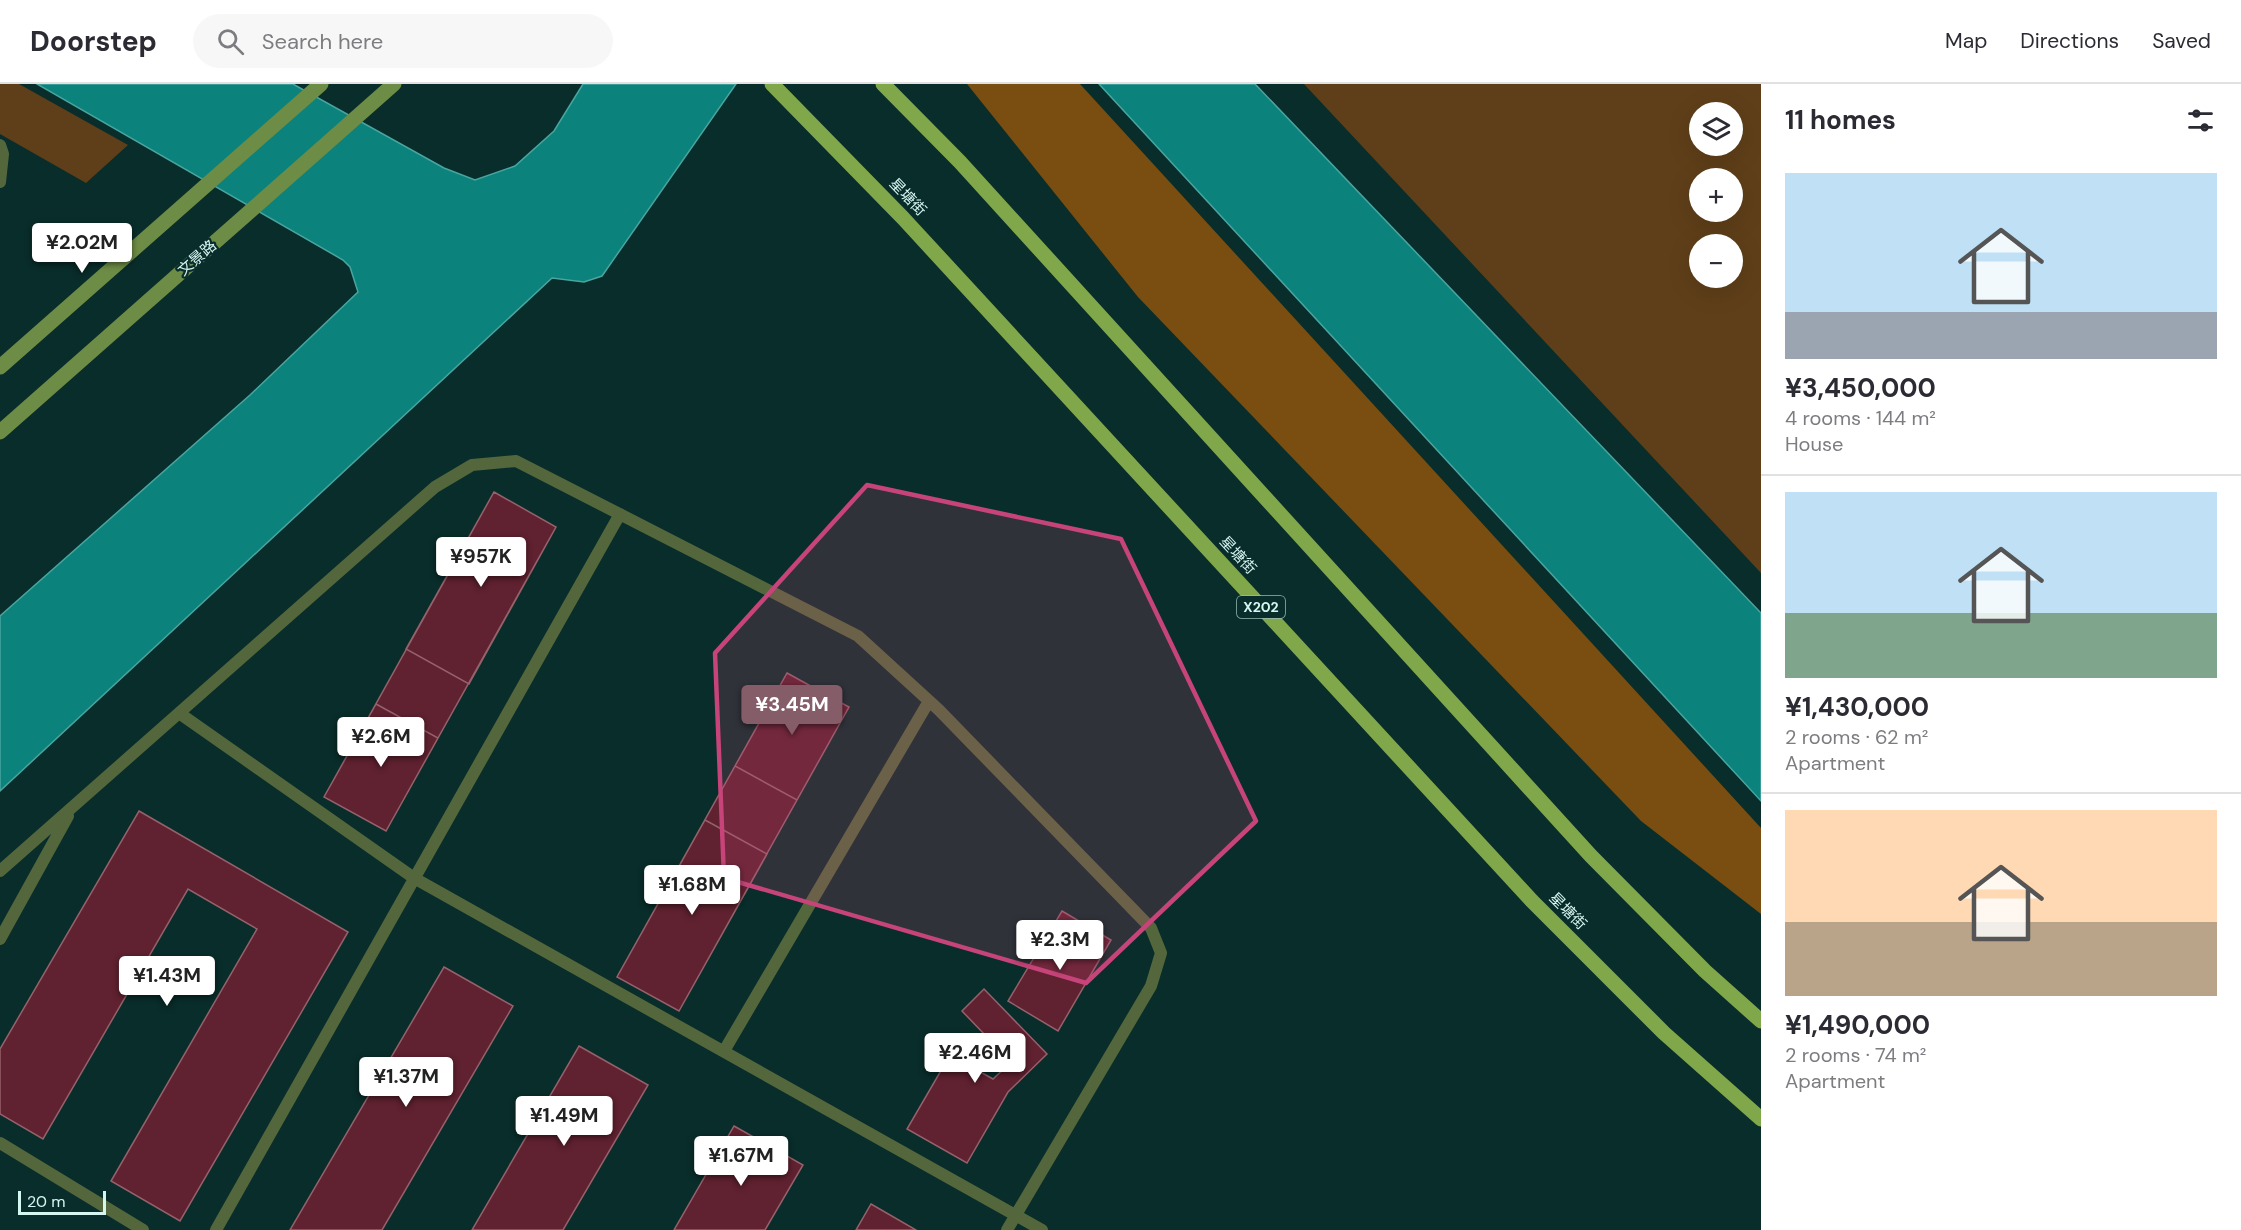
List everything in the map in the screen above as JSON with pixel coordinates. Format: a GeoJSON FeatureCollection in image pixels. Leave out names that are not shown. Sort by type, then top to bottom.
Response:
{"type":"FeatureCollection","features":[{"type":"Feature","properties":{"kind":"main road"},"geometry":{"type":"LineString","coordinates":[[0,368],[321,84]]}},
{"type":"Feature","properties":{"kind":"main road","name":"文景路"},"geometry":{"type":"LineString","coordinates":[[0,432],[394,84]]}},
{"type":"Feature","properties":{"kind":"main road","name":"星塘街"},"geometry":{"type":"LineString","coordinates":[[772,84],[911,226],[1532,901],[1664,1033],[1761,1119]]}},
{"type":"Feature","properties":{"kind":"main road"},"geometry":{"type":"LineString","coordinates":[[884,84],[960,162],[1592,856],[1705,971],[1761,1021]]}},
{"type":"Feature","properties":{"kind":"lane"},"geometry":{"type":"LineString","coordinates":[[0,145],[3,154],[0,182]]}},
{"type":"Feature","properties":{"kind":"lane"},"geometry":{"type":"LineString","coordinates":[[0,871],[435,487],[472,465],[516,461],[858,636],[929,700],[1150,928],[1161,952],[1151,986],[1007,1230]]}},
{"type":"Feature","properties":{"kind":"lane"},"geometry":{"type":"LineString","coordinates":[[216,1230],[620,514]]}},
{"type":"Feature","properties":{"kind":"lane"},"geometry":{"type":"LineString","coordinates":[[723,1051],[929,700]]}},
{"type":"Feature","properties":{"kind":"lane"},"geometry":{"type":"LineString","coordinates":[[179,713],[414,878],[1042,1230]]}},
{"type":"Feature","properties":{"kind":"lane"},"geometry":{"type":"LineString","coordinates":[[0,939],[73,807]]}},
{"type":"Feature","properties":{"kind":"lane"},"geometry":{"type":"LineString","coordinates":[[0,1143],[142,1230]]}},
{"type":"Feature","properties":{"kind":"highlighted area"},"geometry":{"type":"Polygon","coordinates":[[[867,485],[1121,539],[1256,821],[1086,983],[724,878],[715,653],[867,485]]]}},
{"type":"Feature","properties":{"kind":"shaded area"},"geometry":{"type":"Polygon","coordinates":[[[0,84],[19,84],[128,145],[86,183],[0,134],[0,84]]]}},
{"type":"Feature","properties":{"kind":"shaded area"},"geometry":{"type":"Polygon","coordinates":[[[967,84],[1080,84],[1761,828],[1761,914],[1641,821],[1138,297],[967,84]]]}},
{"type":"Feature","properties":{"kind":"shaded area"},"geometry":{"type":"Polygon","coordinates":[[[1304,84],[1761,84],[1761,573],[1304,84]]]}},
{"type":"Feature","properties":{"kind":"water"},"geometry":{"type":"Polygon","coordinates":[[[37,84],[293,84],[444,168],[475,180],[515,166],[554,131],[583,84],[736,84],[602,276],[584,282],[552,278],[0,791],[0,616],[250,395],[358,292],[350,267],[343,260],[37,84]]]}},
{"type":"Feature","properties":{"kind":"water"},"geometry":{"type":"Polygon","coordinates":[[[1099,84],[1255,84],[1761,613],[1761,801],[1099,84]]]}},
{"type":"Feature","properties":{"kind":"building"},"geometry":{"type":"Polygon","coordinates":[[[494,492],[556,527],[386,831],[324,797],[494,492]]]}},
{"type":"Feature","properties":{"kind":"building"},"geometry":{"type":"Polygon","coordinates":[[[494,492],[556,527],[469,684],[406,649],[494,492]]]}},
{"type":"Feature","properties":{"kind":"building"},"geometry":{"type":"Polygon","coordinates":[[[787,673],[849,707],[679,1011],[617,977],[787,673]]]}},
{"type":"Feature","properties":{"kind":"building"},"geometry":{"type":"Polygon","coordinates":[[[787,673],[849,707],[797,800],[735,766],[787,673]]]}},
{"type":"Feature","properties":{"kind":"building"},"geometry":{"type":"Polygon","coordinates":[[[376,704],[438,738],[386,831],[324,797],[376,704]]]}},
{"type":"Feature","properties":{"kind":"building"},"geometry":{"type":"Polygon","coordinates":[[[139,811],[348,932],[180,1221],[111,1181],[257,929],[188,889],[43,1139],[0,1114],[0,1049],[139,811]]]}},
{"type":"Feature","properties":{"kind":"building"},"geometry":{"type":"Polygon","coordinates":[[[705,820],[767,854],[679,1011],[617,977],[705,820]]]}},
{"type":"Feature","properties":{"kind":"building"},"geometry":{"type":"Polygon","coordinates":[[[1062,911],[1111,940],[1058,1031],[1008,1001],[1062,911]]]}},
{"type":"Feature","properties":{"kind":"building"},"geometry":{"type":"Polygon","coordinates":[[[444,967],[513,1006],[382,1230],[290,1230],[444,967]]]}},
{"type":"Feature","properties":{"kind":"building"},"geometry":{"type":"Polygon","coordinates":[[[984,989],[1047,1054],[1008,1092],[967,1163],[907,1129],[950,1055],[993,1079],[1011,1062],[962,1011],[984,989]]]}},
{"type":"Feature","properties":{"kind":"building"},"geometry":{"type":"Polygon","coordinates":[[[579,1046],[648,1085],[563,1230],[472,1230],[579,1046]]]}},
{"type":"Feature","properties":{"kind":"building"},"geometry":{"type":"Polygon","coordinates":[[[734,1126],[803,1165],[765,1230],[674,1230],[734,1126]]]}},
{"type":"Feature","properties":{"kind":"building"},"geometry":{"type":"Polygon","coordinates":[[[871,1204],[916,1230],[856,1230],[871,1204]]]}}]}
